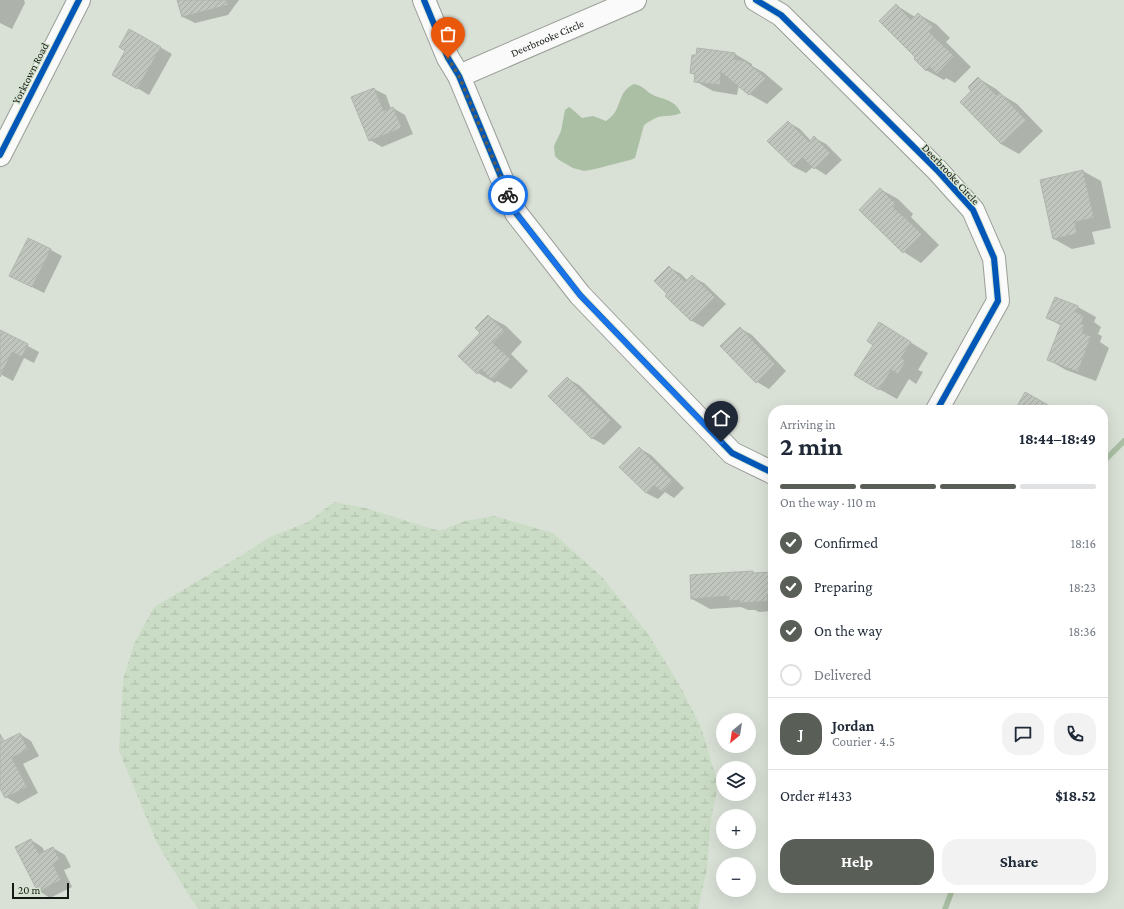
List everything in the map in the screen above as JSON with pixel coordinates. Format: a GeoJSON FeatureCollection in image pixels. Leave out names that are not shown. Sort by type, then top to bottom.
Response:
{"type":"FeatureCollection","features":[{"type":"Feature","properties":{"kind":"street","name":"Yorktown Road"},"geometry":{"type":"LineString","coordinates":[[0,154],[79,0]]}},
{"type":"Feature","properties":{"kind":"street"},"geometry":{"type":"LineString","coordinates":[[424,0],[448,58],[459,76],[516,213],[580,295],[732,453],[768,471]]}},
{"type":"Feature","properties":{"kind":"street","name":"Deerbrooke Circle"},"geometry":{"type":"LineString","coordinates":[[459,76],[635,0]]}},
{"type":"Feature","properties":{"kind":"street","name":"Deerbrooke Circle"},"geometry":{"type":"LineString","coordinates":[[756,0],[781,15],[931,165],[973,210],[994,258],[998,301],[940,405]]}},
{"type":"Feature","properties":{"kind":"green space"},"geometry":{"type":"Polygon","coordinates":[[[334,502],[365,508],[439,531],[465,521],[494,516],[553,533],[602,577],[648,634],[679,684],[701,727],[716,777],[716,794],[710,826],[707,869],[698,909],[199,909],[191,899],[157,843],[119,751],[123,680],[134,644],[154,607],[270,537],[308,522],[334,502]]]}},
{"type":"Feature","properties":{"kind":"shaded area"},"geometry":{"type":"Polygon","coordinates":[[[634,84],[640,86],[653,95],[673,103],[681,113],[658,117],[644,125],[635,158],[584,171],[573,168],[555,156],[554,146],[561,131],[565,110],[569,107],[582,118],[593,116],[606,121],[612,117],[624,92],[634,84]]]}},
{"type":"Feature","properties":{"kind":"building"},"geometry":{"type":"Polygon","coordinates":[[[177,0],[227,0],[228,5],[182,17],[177,0]]]}},
{"type":"Feature","properties":{"kind":"building"},"geometry":{"type":"Polygon","coordinates":[[[896,4],[911,20],[918,13],[933,27],[929,32],[954,56],[937,74],[930,67],[926,71],[914,59],[915,57],[879,21],[896,4]]]}},
{"type":"Feature","properties":{"kind":"building"},"geometry":{"type":"Polygon","coordinates":[[[129,29],[161,47],[137,89],[112,75],[125,51],[119,47],[129,29]]]}},
{"type":"Feature","properties":{"kind":"building"},"geometry":{"type":"Polygon","coordinates":[[[697,48],[735,53],[734,59],[745,61],[766,78],[749,95],[721,72],[720,85],[694,82],[695,74],[690,73],[692,55],[696,55],[697,48]]]}},
{"type":"Feature","properties":{"kind":"building"},"geometry":{"type":"Polygon","coordinates":[[[978,77],[997,96],[1000,93],[1026,120],[1001,144],[960,102],[971,91],[968,87],[978,77]]]}},
{"type":"Feature","properties":{"kind":"building"},"geometry":{"type":"Polygon","coordinates":[[[374,88],[384,111],[393,107],[402,128],[369,141],[351,97],[374,88]]]}},
{"type":"Feature","properties":{"kind":"building"},"geometry":{"type":"Polygon","coordinates":[[[788,121],[809,142],[814,136],[830,153],[814,169],[803,158],[794,167],[767,141],[788,121]]]}},
{"type":"Feature","properties":{"kind":"building"},"geometry":{"type":"Polygon","coordinates":[[[1083,170],[1094,218],[1075,222],[1077,234],[1053,239],[1040,180],[1083,170]]]}},
{"type":"Feature","properties":{"kind":"building"},"geometry":{"type":"Polygon","coordinates":[[[880,188],[896,204],[893,207],[922,234],[903,253],[859,210],[880,188]]]}},
{"type":"Feature","properties":{"kind":"building"},"geometry":{"type":"Polygon","coordinates":[[[28,238],[51,249],[32,287],[9,276],[28,238]]]}},
{"type":"Feature","properties":{"kind":"building"},"geometry":{"type":"Polygon","coordinates":[[[669,266],[685,282],[692,275],[715,297],[691,321],[665,296],[667,294],[654,281],[669,266]]]}},
{"type":"Feature","properties":{"kind":"building"},"geometry":{"type":"Polygon","coordinates":[[[1055,297],[1078,306],[1076,312],[1084,316],[1081,324],[1085,325],[1082,333],[1091,336],[1078,372],[1047,360],[1061,324],[1046,318],[1055,297]]]}},
{"type":"Feature","properties":{"kind":"building"},"geometry":{"type":"Polygon","coordinates":[[[488,315],[505,331],[493,343],[511,360],[492,380],[481,369],[477,374],[458,356],[480,333],[475,328],[488,315]]]}},
{"type":"Feature","properties":{"kind":"building"},"geometry":{"type":"Polygon","coordinates":[[[879,322],[911,342],[901,358],[906,361],[898,374],[891,370],[879,390],[854,375],[873,345],[867,341],[879,322]]]}},
{"type":"Feature","properties":{"kind":"building"},"geometry":{"type":"Polygon","coordinates":[[[740,327],[775,364],[756,383],[720,346],[740,327]]]}},
{"type":"Feature","properties":{"kind":"building"},"geometry":{"type":"Polygon","coordinates":[[[0,330],[28,344],[22,357],[12,352],[0,377],[0,330]]]}},
{"type":"Feature","properties":{"kind":"building"},"geometry":{"type":"Polygon","coordinates":[[[567,377],[611,420],[592,439],[548,396],[567,377]]]}},
{"type":"Feature","properties":{"kind":"building"},"geometry":{"type":"Polygon","coordinates":[[[1025,392],[1048,405],[1018,405],[1025,392]]]}},
{"type":"Feature","properties":{"kind":"building"},"geometry":{"type":"Polygon","coordinates":[[[639,447],[673,481],[662,492],[654,485],[646,493],[619,467],[639,447]]]}},
{"type":"Feature","properties":{"kind":"building"},"geometry":{"type":"Polygon","coordinates":[[[753,571],[753,573],[768,572],[768,601],[740,603],[740,600],[729,601],[729,596],[691,599],[690,575],[753,571]]]}},
{"type":"Feature","properties":{"kind":"building"},"geometry":{"type":"Polygon","coordinates":[[[20,733],[28,749],[12,758],[27,787],[5,798],[0,788],[0,734],[4,741],[20,733]]]}},
{"type":"Feature","properties":{"kind":"building"},"geometry":{"type":"Polygon","coordinates":[[[31,839],[39,854],[53,847],[60,860],[53,864],[61,880],[38,892],[15,847],[31,839]]]}},
{"type":"Feature","properties":{"kind":"waterway"},"geometry":{"type":"LineString","coordinates":[[1108,457],[1124,441]]}},
{"type":"Feature","properties":{"kind":"waterway"},"geometry":{"type":"LineString","coordinates":[[945,909],[951,893]]}},
{"type":"Feature","properties":{"kind":"cycle path"},"geometry":{"type":"LineString","coordinates":[[0,155],[79,0]]}},
{"type":"Feature","properties":{"kind":"cycle path"},"geometry":{"type":"LineString","coordinates":[[424,0],[448,58],[459,76],[516,213],[580,295],[732,453],[768,471]]}},
{"type":"Feature","properties":{"kind":"cycle path"},"geometry":{"type":"LineString","coordinates":[[756,0],[781,15],[937,170],[973,210],[994,258],[998,301],[940,405]]}},
{"type":"Feature","properties":{"kind":"way so far"},"geometry":{"type":"LineString","coordinates":[[448,58],[459,76],[508,195]]}},
{"type":"Feature","properties":{"kind":"route"},"geometry":{"type":"LineString","coordinates":[[508,195],[516,213],[580,295],[721,442]]}}]}
